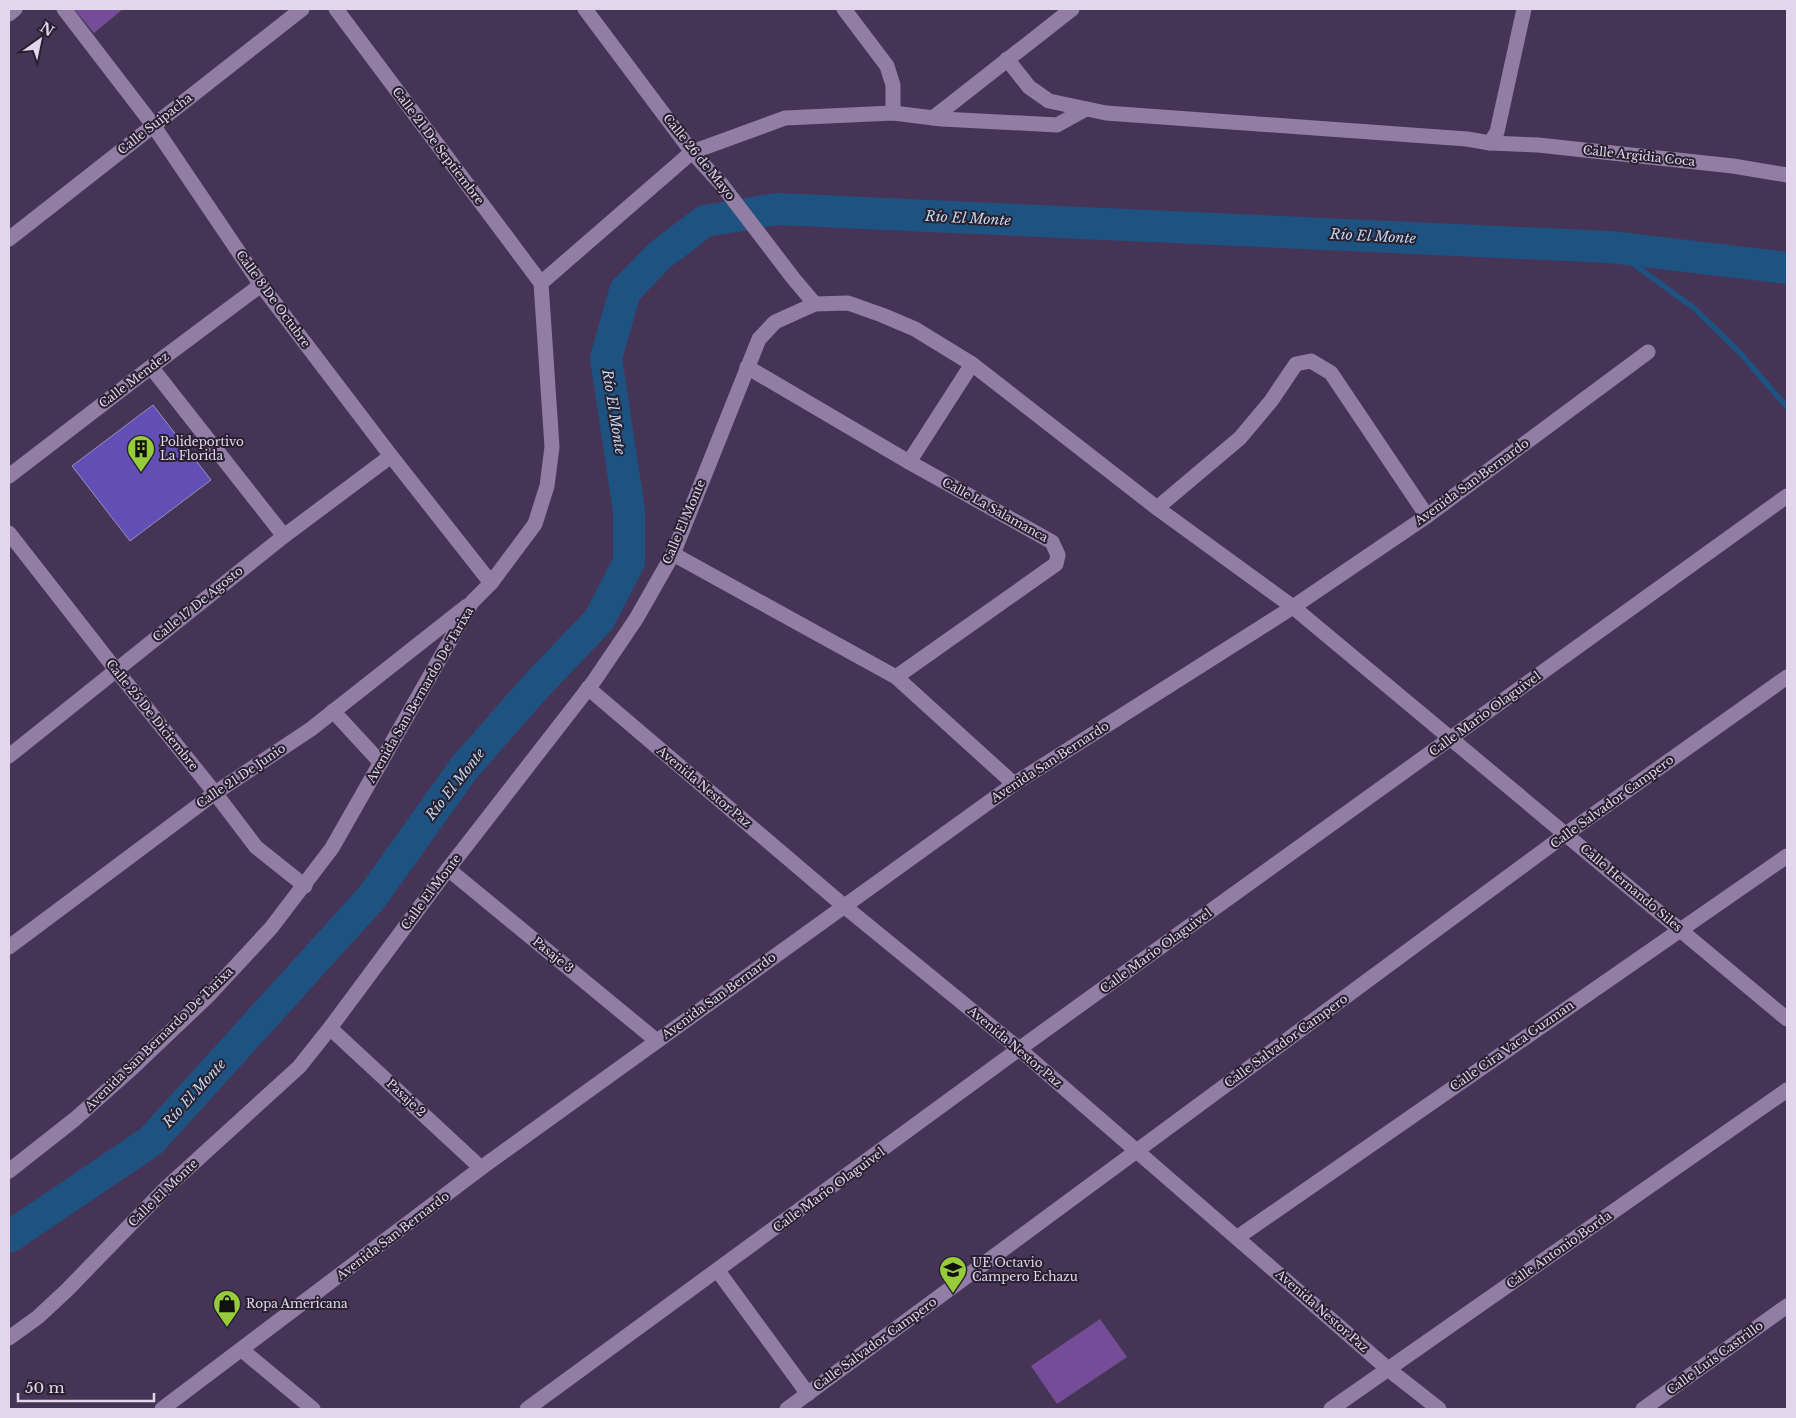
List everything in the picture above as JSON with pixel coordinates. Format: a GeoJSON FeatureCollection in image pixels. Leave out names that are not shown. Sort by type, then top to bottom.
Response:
{"type":"FeatureCollection","features":[{"type":"Feature","properties":{"kind":"street"},"geometry":{"type":"LineString","coordinates":[[9,14],[15,9]]}},
{"type":"Feature","properties":{"kind":"street","name":"Calle 8 De Octubre"},"geometry":{"type":"LineString","coordinates":[[64,9],[153,125],[261,285],[491,584]]}},
{"type":"Feature","properties":{"kind":"street","name":"Calle Suipacha"},"geometry":{"type":"LineString","coordinates":[[9,239],[302,9]]}},
{"type":"Feature","properties":{"kind":"street","name":"Calle 21 De Septiembre"},"geometry":{"type":"LineString","coordinates":[[336,9],[541,283]]}},
{"type":"Feature","properties":{"kind":"street","name":"Calle 26 de Mayo"},"geometry":{"type":"LineString","coordinates":[[586,9],[692,152],[722,185],[815,304]]}},
{"type":"Feature","properties":{"kind":"street"},"geometry":{"type":"LineString","coordinates":[[844,9],[887,66],[893,85],[893,113]]}},
{"type":"Feature","properties":{"kind":"street"},"geometry":{"type":"LineString","coordinates":[[933,118],[1072,9]]}},
{"type":"Feature","properties":{"kind":"street"},"geometry":{"type":"LineString","coordinates":[[1490,143],[1497,132],[1524,9]]}},
{"type":"Feature","properties":{"kind":"street","name":"Calle Argidia Coca"},"geometry":{"type":"LineString","coordinates":[[1007,59],[1030,87],[1049,101],[1106,113],[1467,139],[1490,143],[1538,145],[1733,166],[1787,174]]}},
{"type":"Feature","properties":{"kind":"street"},"geometry":{"type":"LineString","coordinates":[[541,283],[692,152],[785,118],[893,113],[933,118],[1057,125],[1086,109]]}},
{"type":"Feature","properties":{"kind":"street","name":"Avenida San Bernardo De Tarixa"},"geometry":{"type":"LineString","coordinates":[[11,1166],[75,1119],[129,1071],[209,995],[271,928],[305,886],[332,848],[472,602],[491,584],[534,524],[547,486],[552,447],[541,283]]}},
{"type":"Feature","properties":{"kind":"street","name":"Calle Mendez"},"geometry":{"type":"LineString","coordinates":[[9,476],[151,366],[261,285]]}},
{"type":"Feature","properties":{"kind":"street"},"geometry":{"type":"LineString","coordinates":[[747,367],[759,339],[775,322],[815,304],[848,303],[915,329],[972,364],[1157,508],[1293,607],[1451,738]]}},
{"type":"Feature","properties":{"kind":"street","name":"Avenida San Bernardo"},"geometry":{"type":"LineString","coordinates":[[162,1409],[481,1168],[1014,784],[1293,607],[1428,516],[1648,352]]}},
{"type":"Feature","properties":{"kind":"street"},"geometry":{"type":"LineString","coordinates":[[1157,508],[1240,438],[1270,401],[1296,364],[1311,361],[1331,373],[1428,516]]}},
{"type":"Feature","properties":{"kind":"street"},"geometry":{"type":"LineString","coordinates":[[909,462],[972,364]]}},
{"type":"Feature","properties":{"kind":"street"},"geometry":{"type":"LineString","coordinates":[[151,366],[284,536]]}},
{"type":"Feature","properties":{"kind":"street","name":"Calle La Salamanca"},"geometry":{"type":"LineString","coordinates":[[747,367],[909,462],[1052,542],[1058,555],[1056,564],[896,678]]}},
{"type":"Feature","properties":{"kind":"street","name":"Calle El Monte"},"geometry":{"type":"LineString","coordinates":[[9,1338],[38,1317],[67,1290],[166,1188],[298,1067],[330,1028],[448,869],[588,688],[636,619],[672,554],[747,367]]}},
{"type":"Feature","properties":{"kind":"street","name":"Calle 17 De Agosto"},"geometry":{"type":"LineString","coordinates":[[9,756],[284,536],[391,456]]}},
{"type":"Feature","properties":{"kind":"street","name":"Calle Mario Olaguivel"},"geometry":{"type":"LineString","coordinates":[[527,1409],[1019,1050],[1787,496]]}},
{"type":"Feature","properties":{"kind":"street","name":"Calle 25 De Diciembre"},"geometry":{"type":"LineString","coordinates":[[9,533],[256,847],[305,886]]}},
{"type":"Feature","properties":{"kind":"street"},"geometry":{"type":"LineString","coordinates":[[672,554],[896,678],[1014,784]]}},
{"type":"Feature","properties":{"kind":"street","name":"Calle 21 De Junio"},"geometry":{"type":"LineString","coordinates":[[9,947],[215,793],[311,729],[472,602]]}},
{"type":"Feature","properties":{"kind":"street","name":"Calle Salvador Campero"},"geometry":{"type":"LineString","coordinates":[[787,1409],[1566,834],[1787,677]]}},
{"type":"Feature","properties":{"kind":"street","name":"Avenida Nestor Paz"},"geometry":{"type":"LineString","coordinates":[[588,688],[844,906],[1019,1050],[1238,1237],[1388,1369],[1440,1409]]}},
{"type":"Feature","properties":{"kind":"street"},"geometry":{"type":"LineString","coordinates":[[333,711],[381,763]]}},
{"type":"Feature","properties":{"kind":"street","name":"Calle Hernando Siles"},"geometry":{"type":"LineString","coordinates":[[1451,738],[1787,1019]]}},
{"type":"Feature","properties":{"kind":"street","name":"Calle Cira Vaca Guzman"},"geometry":{"type":"LineString","coordinates":[[1238,1237],[1787,856]]}},
{"type":"Feature","properties":{"kind":"street","name":"Pasaje 3"},"geometry":{"type":"LineString","coordinates":[[448,869],[657,1041]]}},
{"type":"Feature","properties":{"kind":"street","name":"Pasaje 2"},"geometry":{"type":"LineString","coordinates":[[330,1028],[481,1168]]}},
{"type":"Feature","properties":{"kind":"street","name":"Calle Antonio Borda"},"geometry":{"type":"LineString","coordinates":[[1330,1409],[1787,1090]]}},
{"type":"Feature","properties":{"kind":"street"},"geometry":{"type":"LineString","coordinates":[[718,1271],[808,1394]]}},
{"type":"Feature","properties":{"kind":"street","name":"Calle Luis Castrillo"},"geometry":{"type":"LineString","coordinates":[[1643,1409],[1787,1306]]}},
{"type":"Feature","properties":{"kind":"street"},"geometry":{"type":"LineString","coordinates":[[242,1350],[312,1409]]}},
{"type":"Feature","properties":{"kind":"shaded area"},"geometry":{"type":"Polygon","coordinates":[[[74,9],[123,9],[94,33],[74,9]]]}},
{"type":"Feature","properties":{"kind":"shaded area"},"geometry":{"type":"Polygon","coordinates":[[[1100,1319],[1127,1357],[1057,1404],[1031,1366],[1100,1319]]]}},
{"type":"Feature","properties":{"kind":"building","name":"Polideportivo La Florida"},"geometry":{"type":"Polygon","coordinates":[[[153,405],[211,480],[130,541],[72,466],[153,405]]]}},
{"type":"Feature","properties":{"kind":"waterway","name":"Río El Monte"},"geometry":{"type":"LineString","coordinates":[[9,1237],[151,1141],[372,897],[464,768],[536,686],[599,620],[629,562],[629,511],[606,358],[625,291],[660,255],[705,221],[777,209],[1610,247],[1787,268]]}},
{"type":"Feature","properties":{"kind":"waterway"},"geometry":{"type":"LineString","coordinates":[[1610,247],[1694,308],[1740,353],[1787,407]]}},
{"type":"Feature","properties":{"kind":"place","name":"Polideportivo La Florida"},"geometry":{"type":"Point","coordinates":[141,473]}},
{"type":"Feature","properties":{"kind":"place","name":"UE Octavio Campero Echazu"},"geometry":{"type":"Point","coordinates":[953,1294]}},
{"type":"Feature","properties":{"kind":"place","name":"Ropa Americana"},"geometry":{"type":"Point","coordinates":[227,1328]}}]}
